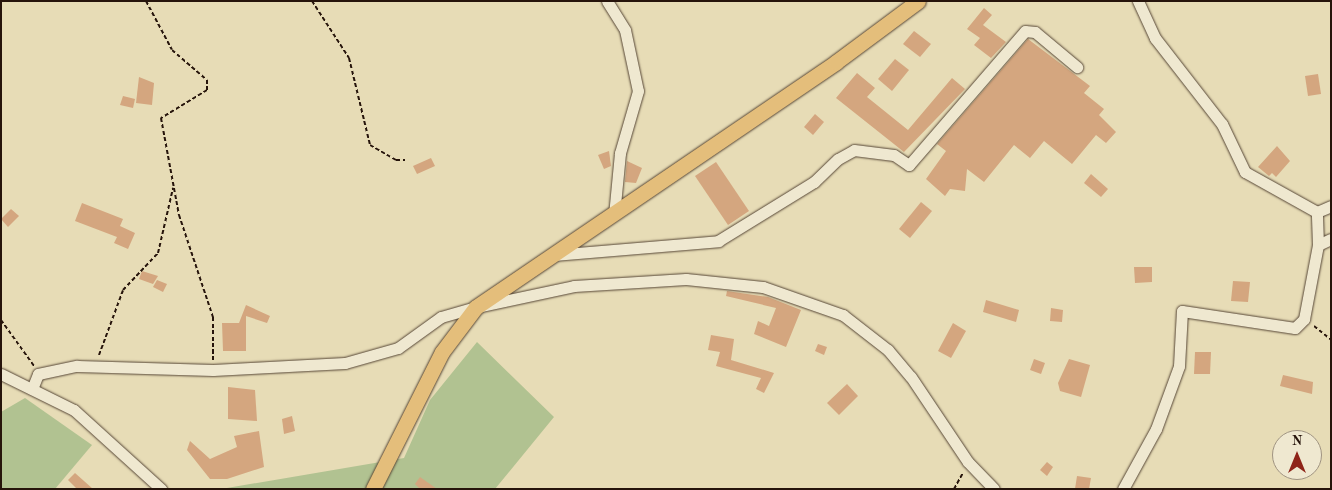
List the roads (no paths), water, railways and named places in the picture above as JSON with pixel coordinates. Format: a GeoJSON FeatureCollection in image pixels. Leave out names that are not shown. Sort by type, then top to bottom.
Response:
{"type":"FeatureCollection","features":[{"type":"Feature","properties":{"kind":"main road"},"geometry":{"type":"LineString","coordinates":[[373,489],[442,352],[476,307],[614,215],[918,1]]}},
{"type":"Feature","properties":{"kind":"street"},"geometry":{"type":"LineString","coordinates":[[608,1],[625,30],[638,92],[620,153],[614,215]]}},
{"type":"Feature","properties":{"kind":"street"},"geometry":{"type":"LineString","coordinates":[[1138,1],[1155,38],[1222,124],[1245,172],[1317,212]]}},
{"type":"Feature","properties":{"kind":"street"},"geometry":{"type":"LineString","coordinates":[[552,255],[718,241],[814,182],[854,150],[894,155],[909,165],[967,103],[1024,31],[1035,32],[1077,67]]}},
{"type":"Feature","properties":{"kind":"street"},"geometry":{"type":"LineString","coordinates":[[1317,212],[1331,206]]}},
{"type":"Feature","properties":{"kind":"street"},"geometry":{"type":"LineString","coordinates":[[1123,489],[1156,429],[1179,366],[1182,310],[1295,328],[1304,319],[1318,246],[1317,212]]}},
{"type":"Feature","properties":{"kind":"street"},"geometry":{"type":"LineString","coordinates":[[1318,246],[1331,239]]}},
{"type":"Feature","properties":{"kind":"street"},"geometry":{"type":"LineString","coordinates":[[32,389],[38,374],[94,366],[213,370],[345,362],[398,348],[440,317],[476,307],[574,286],[686,278],[763,287],[843,315],[888,350],[968,462],[994,489]]}},
{"type":"Feature","properties":{"kind":"street"},"geometry":{"type":"LineString","coordinates":[[1,374],[74,410],[161,489]]}}]}
